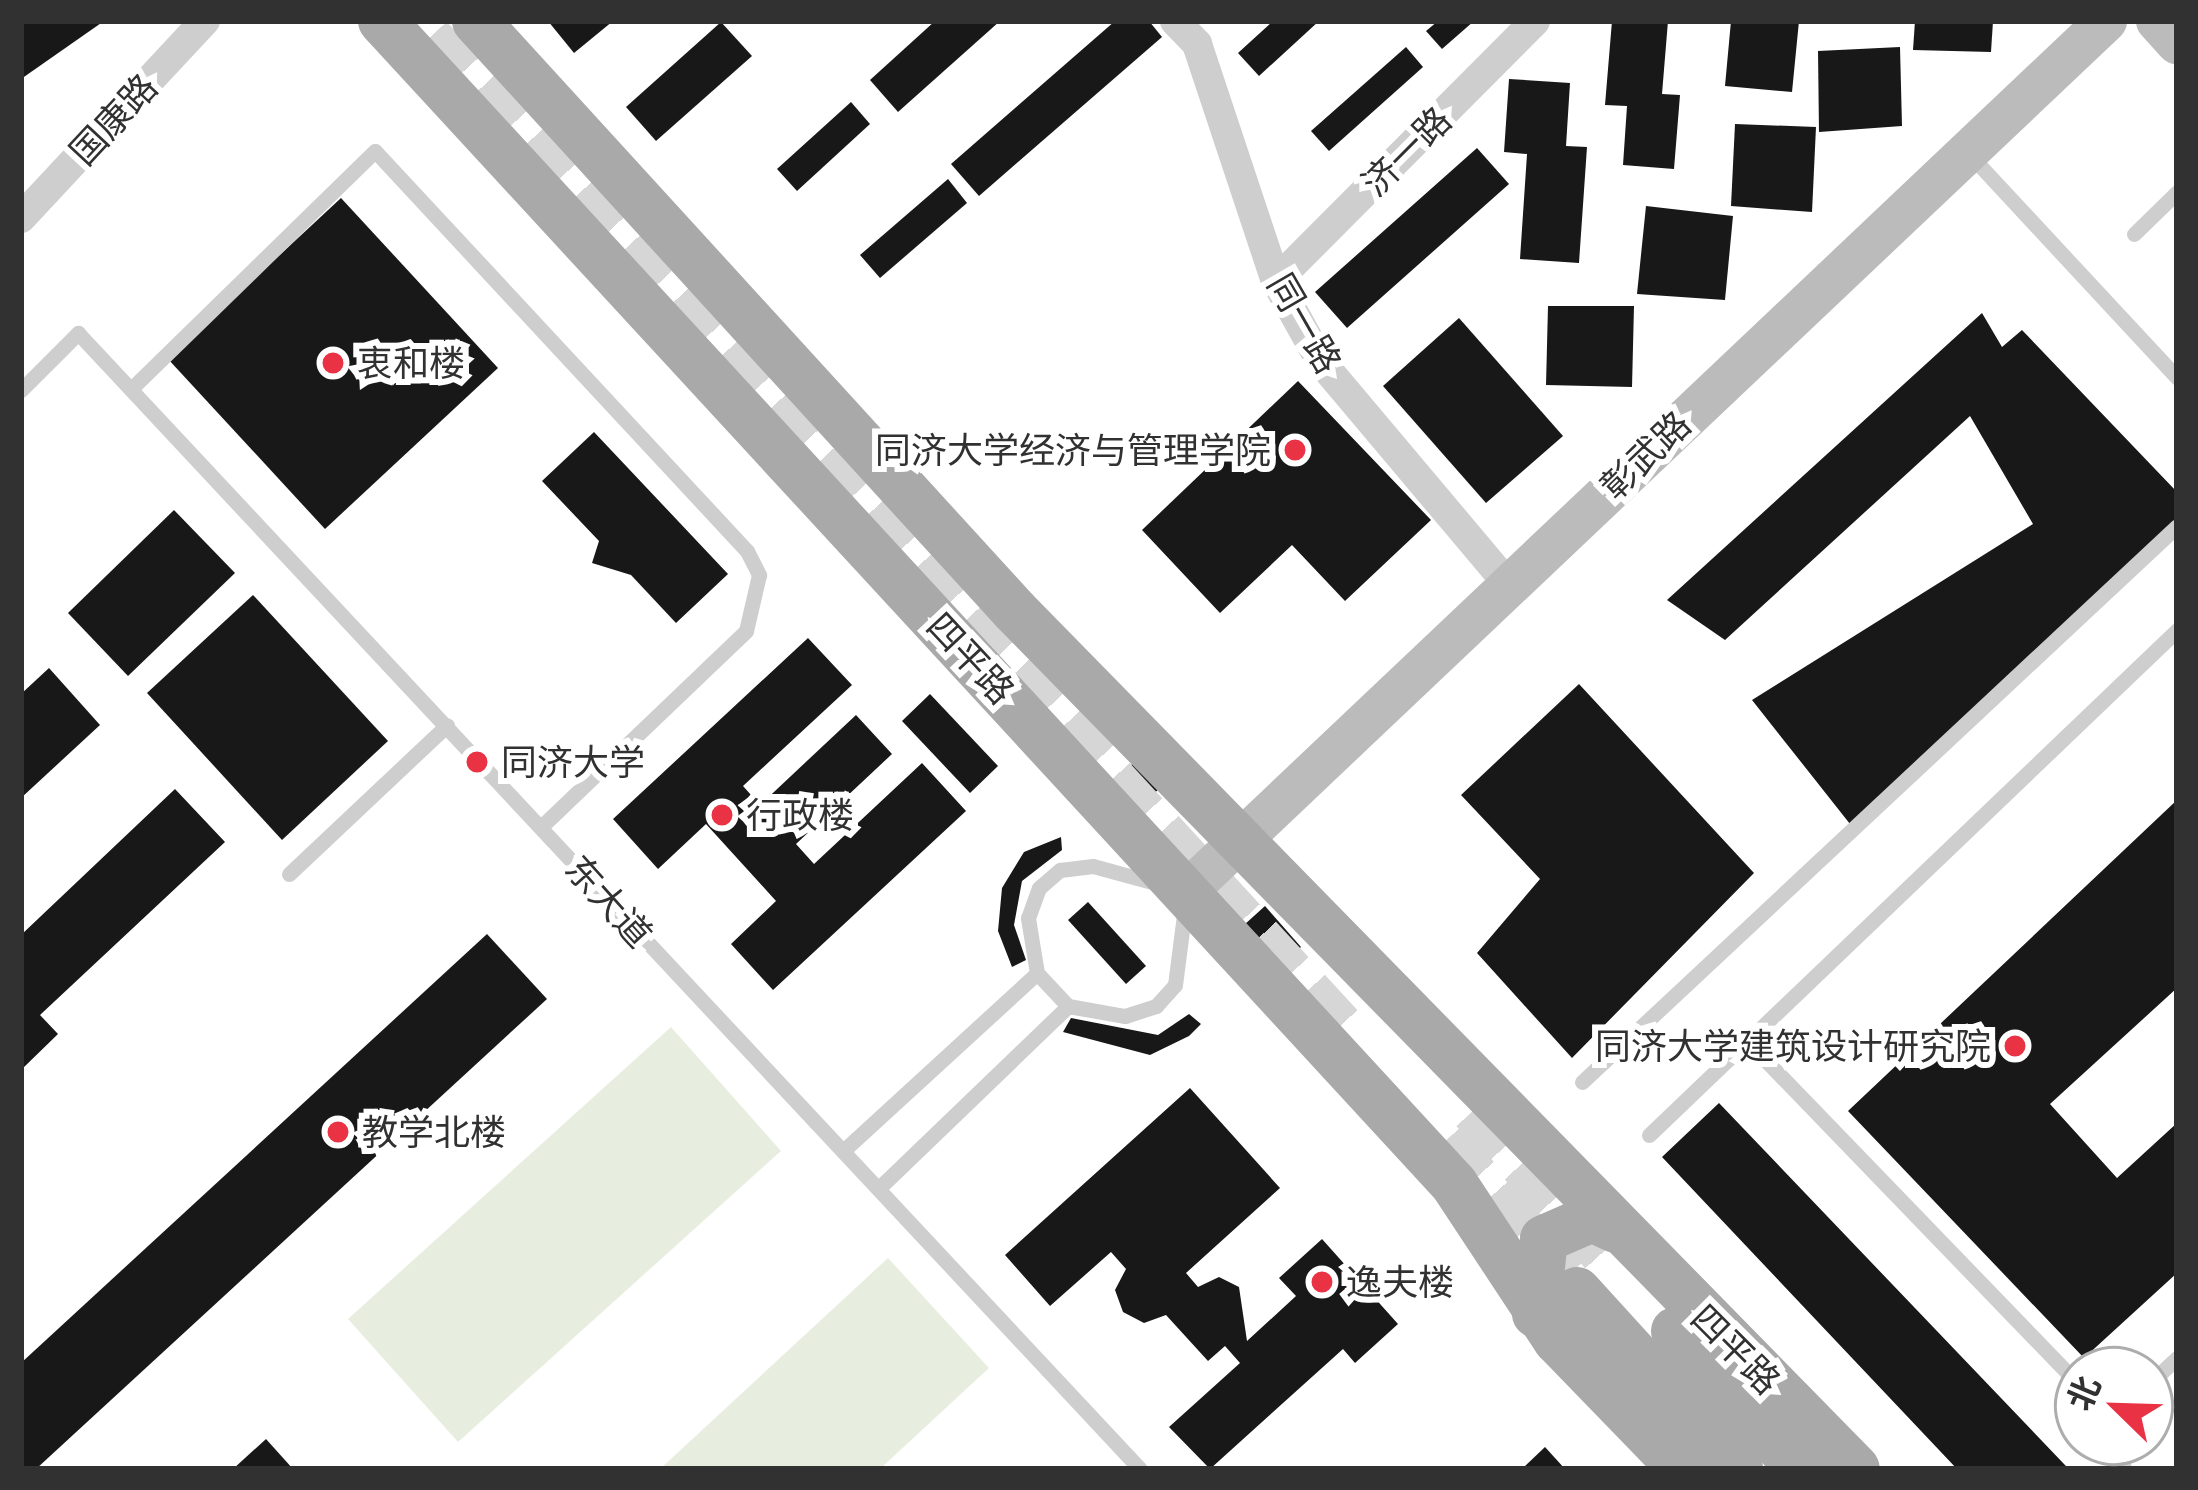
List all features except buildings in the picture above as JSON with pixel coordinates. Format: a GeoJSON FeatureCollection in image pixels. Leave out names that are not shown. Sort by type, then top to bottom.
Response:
{"type":"FeatureCollection","features":[{"type":"Feature","properties":{"kind":"main road","name":"四平路"},"geometry":{"type":"LineString","coordinates":[[382,21],[1454,1184],[1856,1469]]}},
{"type":"Feature","properties":{"kind":"main road","name":"四平路"},"geometry":{"type":"LineString","coordinates":[[476,21],[890,478],[1244,841],[1585,1274],[1682,1469]]}},
{"type":"Feature","properties":{"kind":"main road"},"geometry":{"type":"LineString","coordinates":[[1585,1274],[1739,1469]]}},
{"type":"Feature","properties":{"kind":"main road"},"geometry":{"type":"LineString","coordinates":[[1585,1274],[1801,1469]]}},
{"type":"Feature","properties":{"kind":"street","name":"国康路"},"geometry":{"type":"LineString","coordinates":[[21,218],[206,21]]}},
{"type":"Feature","properties":{"kind":"street","name":"同一路"},"geometry":{"type":"LineString","coordinates":[[1175,21],[1197,44],[1276,281],[1322,362],[1509,585]]}},
{"type":"Feature","properties":{"kind":"street","name":"济一路"},"geometry":{"type":"LineString","coordinates":[[1276,281],[1535,21]]}},
{"type":"Feature","properties":{"kind":"street","name":"彰武路"},"geometry":{"type":"LineString","coordinates":[[1186,892],[2106,21]]}},
{"type":"Feature","properties":{"kind":"street"},"geometry":{"type":"LineString","coordinates":[[2157,21],[2177,43]]}},
{"type":"Feature","properties":{"kind":"lane"},"geometry":{"type":"LineString","coordinates":[[133,387],[374,151],[747,551],[758,575],[746,631],[541,827]]}},
{"type":"Feature","properties":{"kind":"lane"},"geometry":{"type":"LineString","coordinates":[[1969,154],[2177,378]]}},
{"type":"Feature","properties":{"kind":"lane"},"geometry":{"type":"LineString","coordinates":[[2134,234],[2177,192]]}},
{"type":"Feature","properties":{"kind":"lane","name":"东大道"},"geometry":{"type":"LineString","coordinates":[[21,390],[79,333],[1140,1469]]}},
{"type":"Feature","properties":{"kind":"lane"},"geometry":{"type":"LineString","coordinates":[[1582,1082],[2177,526]]}},
{"type":"Feature","properties":{"kind":"lane"},"geometry":{"type":"LineString","coordinates":[[1649,1135],[2177,630]]}},
{"type":"Feature","properties":{"kind":"lane"},"geometry":{"type":"LineString","coordinates":[[289,874],[447,725]]}},
{"type":"Feature","properties":{"kind":"lane"},"geometry":{"type":"LineString","coordinates":[[1093,866],[1186,892],[1182,958],[1156,1006],[1125,1016],[1068,1006],[1037,973],[1028,918],[1060,870],[1093,866]]}},
{"type":"Feature","properties":{"kind":"lane"},"geometry":{"type":"LineString","coordinates":[[843,1151],[1037,973]]}},
{"type":"Feature","properties":{"kind":"lane"},"geometry":{"type":"LineString","coordinates":[[879,1188],[1068,1006]]}},
{"type":"Feature","properties":{"kind":"lane"},"geometry":{"type":"LineString","coordinates":[[1748,1043],[2054,1359]]}},
{"type":"Feature","properties":{"kind":"green space"},"geometry":{"type":"Polygon","coordinates":[[[671,1027],[781,1151],[458,1442],[348,1319],[671,1027]]]}},
{"type":"Feature","properties":{"kind":"green space"},"geometry":{"type":"Polygon","coordinates":[[[888,1258],[989,1368],[880,1469],[660,1469],[888,1258]]]}},
{"type":"Feature","properties":{"kind":"tunnel"},"geometry":{"type":"LineString","coordinates":[[429,38],[1345,1032]]}},
{"type":"Feature","properties":{"kind":"tunnel"},"geometry":{"type":"LineString","coordinates":[[1474,1110],[1612,1262]]}},
{"type":"Feature","properties":{"kind":"tunnel"},"geometry":{"type":"LineString","coordinates":[[1444,1142],[1565,1278]]}},
{"type":"Feature","properties":{"kind":"place","name":"衷和楼"},"geometry":{"type":"Point","coordinates":[333,363]}},
{"type":"Feature","properties":{"kind":"place","name":"同济大学经济与管理学院"},"geometry":{"type":"Point","coordinates":[1295,450]}},
{"type":"Feature","properties":{"kind":"place","name":"同济大学"},"geometry":{"type":"Point","coordinates":[477,762]}},
{"type":"Feature","properties":{"kind":"place","name":"行政楼"},"geometry":{"type":"Point","coordinates":[722,815]}},
{"type":"Feature","properties":{"kind":"place","name":"同济大学建筑设计研究院"},"geometry":{"type":"Point","coordinates":[2015,1046]}},
{"type":"Feature","properties":{"kind":"place","name":"教学北楼"},"geometry":{"type":"Point","coordinates":[338,1132]}},
{"type":"Feature","properties":{"kind":"place","name":"逸夫楼"},"geometry":{"type":"Point","coordinates":[1322,1282]}}]}
